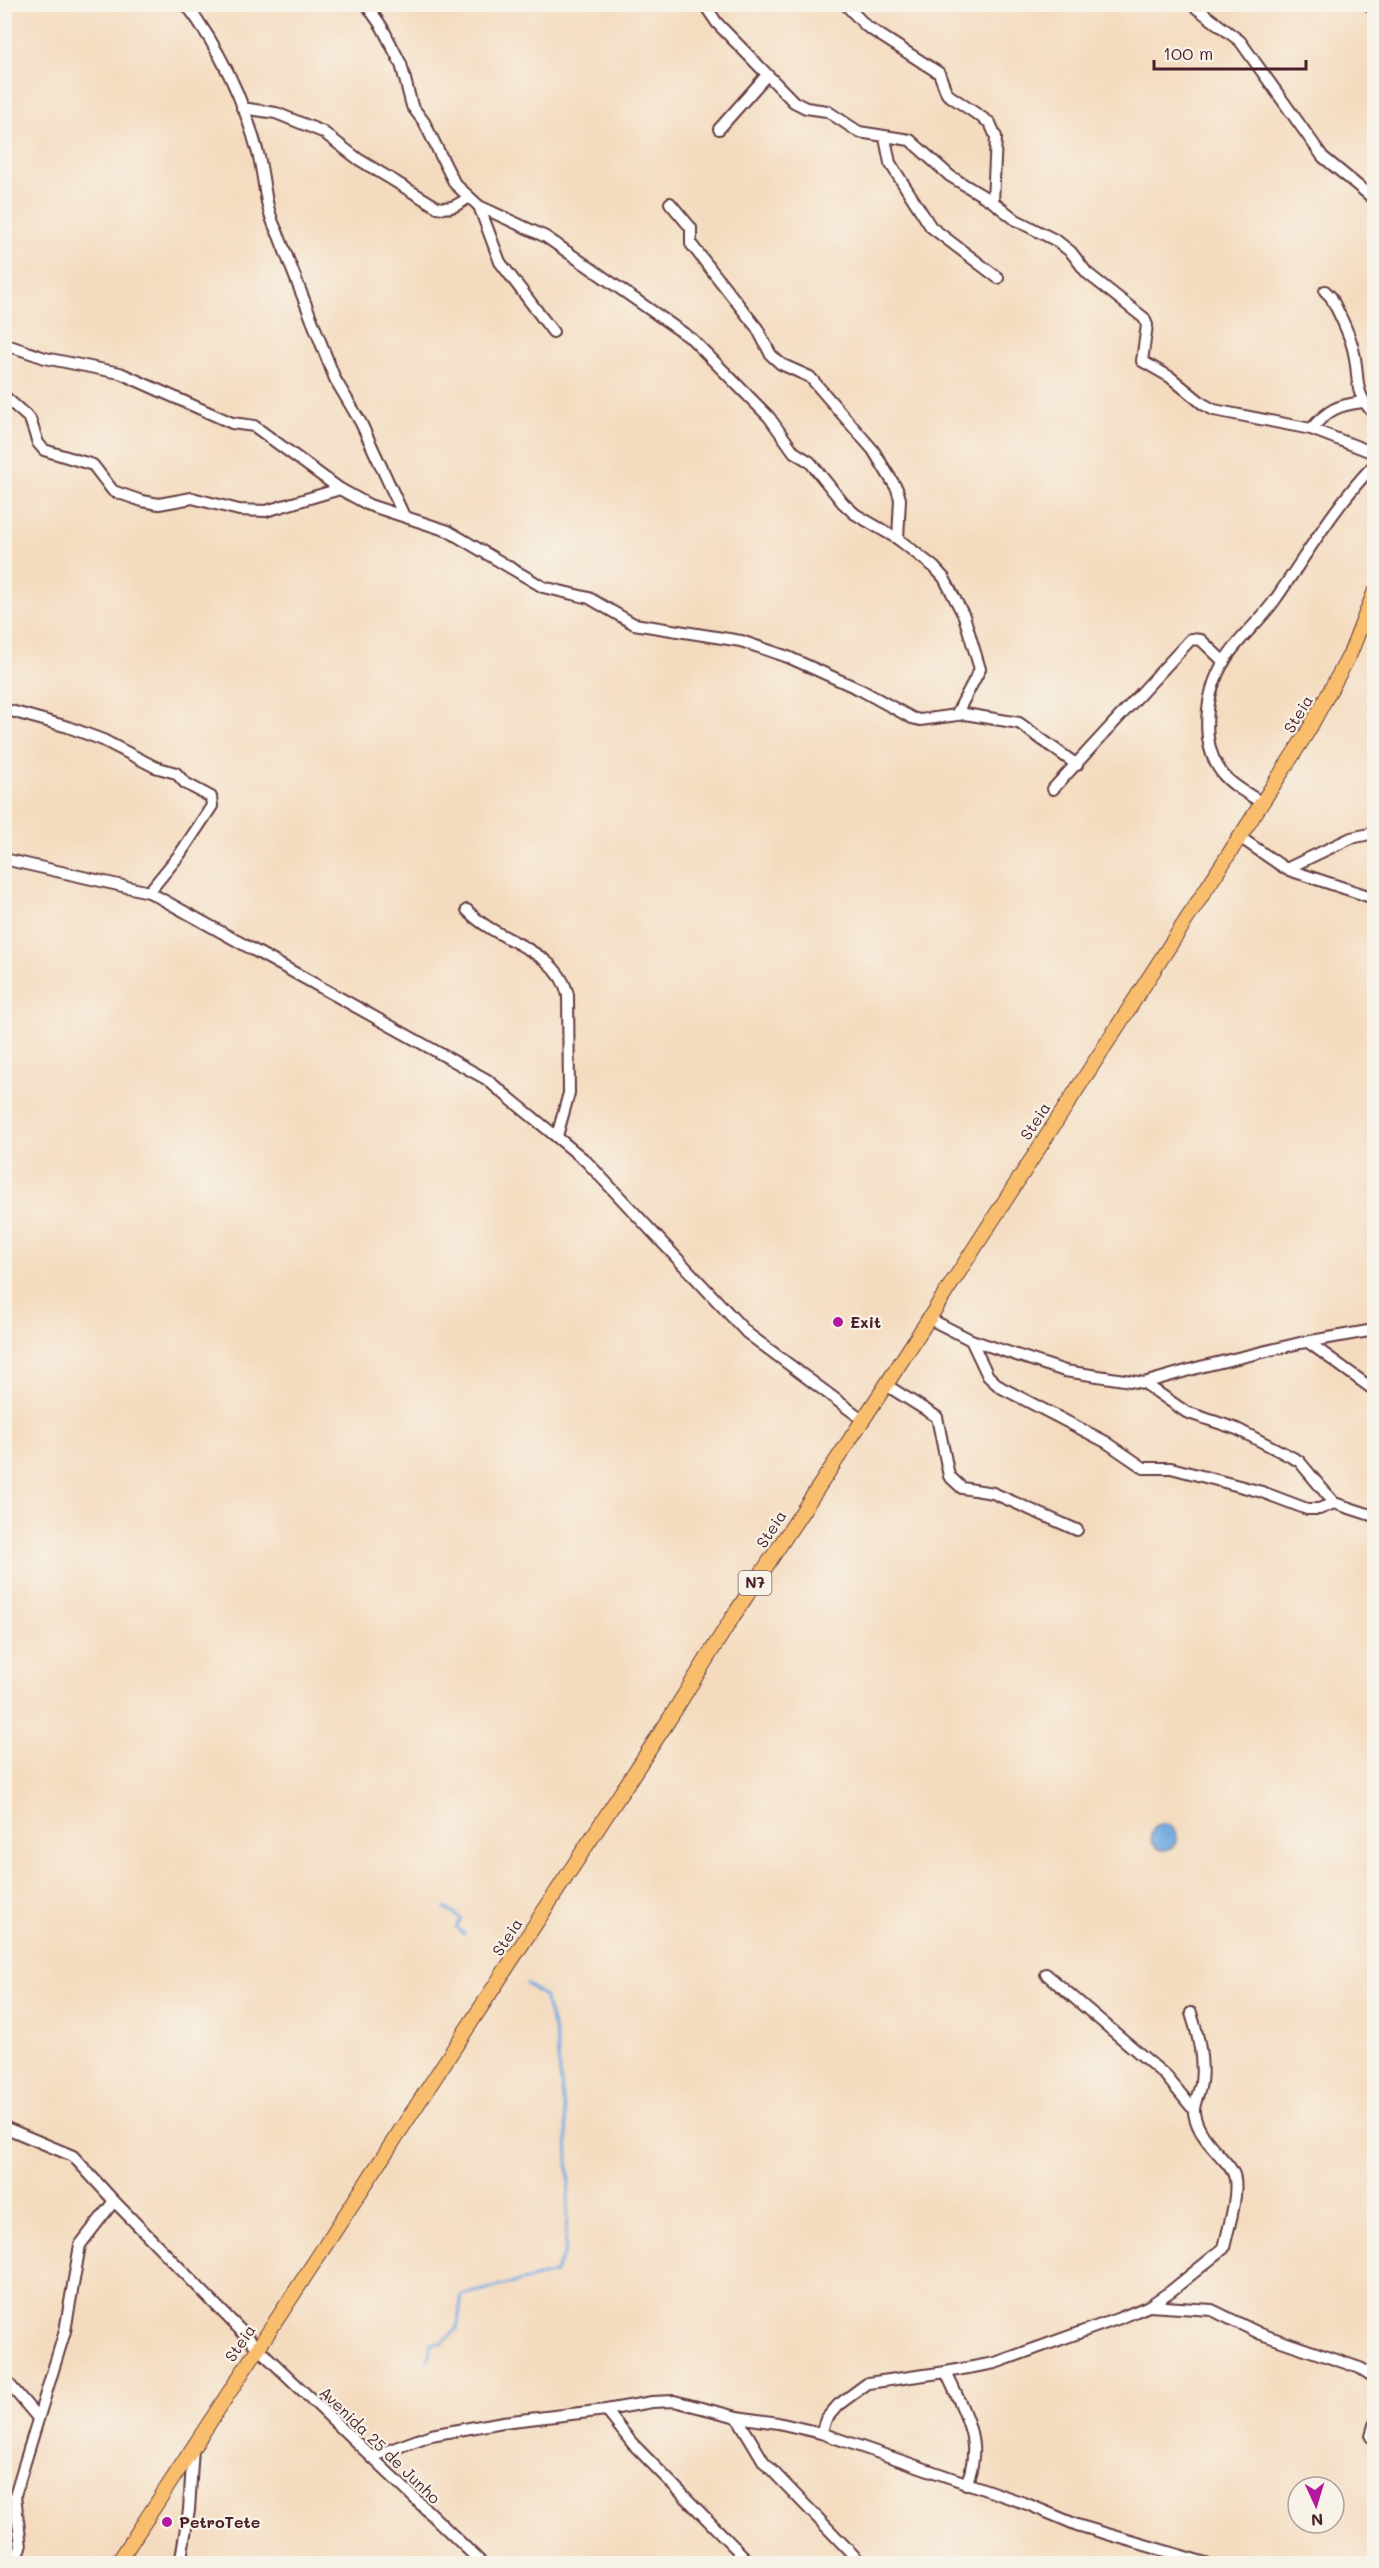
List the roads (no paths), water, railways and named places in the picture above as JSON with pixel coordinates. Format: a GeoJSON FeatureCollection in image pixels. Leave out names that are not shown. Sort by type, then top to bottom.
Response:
{"type":"FeatureCollection","features":[{"type":"Feature","properties":{"kind":"main road","name":"Steia"},"geometry":{"type":"LineString","coordinates":[[117,2564],[670,1718],[732,1618],[886,1385],[1125,1011],[1241,838],[1328,695],[1350,654],[1374,593]]}},
{"type":"Feature","properties":{"kind":"street"},"geometry":{"type":"LineString","coordinates":[[186,4],[218,52],[242,108],[259,158],[269,218],[279,236],[335,379],[361,423],[405,516]]}},
{"type":"Feature","properties":{"kind":"street"},"geometry":{"type":"LineString","coordinates":[[366,4],[382,27],[401,64],[412,106],[424,122],[451,178],[479,206],[546,237],[685,333],[769,417],[794,452],[810,462],[843,504],[855,514],[898,539],[934,567],[944,578],[964,616],[980,669],[957,713]]}},
{"type":"Feature","properties":{"kind":"street"},"geometry":{"type":"LineString","coordinates":[[704,4],[717,23],[766,76],[800,106],[827,111],[859,132],[885,138],[910,140],[950,176],[993,202],[1016,220],[1057,241],[1071,252],[1087,273],[1144,318],[1147,325],[1142,356],[1146,365],[1170,377],[1208,408],[1311,429],[1374,453]]}},
{"type":"Feature","properties":{"kind":"street"},"geometry":{"type":"LineString","coordinates":[[845,4],[866,26],[939,73],[947,94],[990,123],[996,137],[993,202]]}},
{"type":"Feature","properties":{"kind":"street"},"geometry":{"type":"LineString","coordinates":[[1191,4],[1240,41],[1323,157],[1374,199]]}},
{"type":"Feature","properties":{"kind":"street"},"geometry":{"type":"LineString","coordinates":[[1367,4],[1374,10]]}},
{"type":"Feature","properties":{"kind":"street"},"geometry":{"type":"LineString","coordinates":[[720,129],[766,76]]}},
{"type":"Feature","properties":{"kind":"street"},"geometry":{"type":"LineString","coordinates":[[242,108],[276,113],[323,132],[358,159],[437,207],[446,209],[456,207],[469,196]]}},
{"type":"Feature","properties":{"kind":"street"},"geometry":{"type":"LineString","coordinates":[[885,138],[890,163],[931,227],[998,278]]}},
{"type":"Feature","properties":{"kind":"street"},"geometry":{"type":"LineString","coordinates":[[670,203],[692,228],[691,244],[758,328],[771,355],[781,364],[810,377],[873,450],[889,474],[900,499],[898,539]]}},
{"type":"Feature","properties":{"kind":"street"},"geometry":{"type":"LineString","coordinates":[[479,206],[500,262],[553,332]]}},
{"type":"Feature","properties":{"kind":"street"},"geometry":{"type":"LineString","coordinates":[[1325,291],[1331,297],[1354,351],[1359,394],[1374,414]]}},
{"type":"Feature","properties":{"kind":"street"},"geometry":{"type":"LineString","coordinates":[[4,344],[74,365],[120,373],[232,423],[254,426],[340,489],[369,505],[448,531],[543,587],[590,598],[627,622],[741,641],[788,657],[861,690],[912,718],[920,720],[957,713],[1019,723],[1077,765]]}},
{"type":"Feature","properties":{"kind":"street"},"geometry":{"type":"LineString","coordinates":[[4,396],[30,419],[38,443],[44,450],[93,465],[113,491],[142,501],[159,504],[192,498],[239,510],[266,511],[340,489]]}},
{"type":"Feature","properties":{"kind":"street"},"geometry":{"type":"LineString","coordinates":[[1311,429],[1324,413],[1348,403],[1363,402]]}},
{"type":"Feature","properties":{"kind":"street"},"geometry":{"type":"LineString","coordinates":[[1262,803],[1229,781],[1217,764],[1208,743],[1212,698],[1224,662],[1275,601],[1336,508],[1374,465]]}},
{"type":"Feature","properties":{"kind":"street"},"geometry":{"type":"LineString","coordinates":[[1053,789],[1191,639],[1201,640],[1224,662]]}},
{"type":"Feature","properties":{"kind":"street"},"geometry":{"type":"LineString","coordinates":[[4,709],[68,727],[103,740],[155,767],[176,773],[192,788],[211,797],[212,806],[180,854],[149,892]]}},
{"type":"Feature","properties":{"kind":"street"},"geometry":{"type":"LineString","coordinates":[[1286,868],[1351,838],[1374,833]]}},
{"type":"Feature","properties":{"kind":"street"},"geometry":{"type":"LineString","coordinates":[[1241,838],[1286,868],[1374,898]]}},
{"type":"Feature","properties":{"kind":"street"},"geometry":{"type":"LineString","coordinates":[[4,859],[149,892],[473,1071],[586,1161],[747,1333],[862,1419]]}},
{"type":"Feature","properties":{"kind":"street"},"geometry":{"type":"LineString","coordinates":[[467,910],[474,917],[517,941],[552,966],[564,980],[568,995],[569,1093],[557,1136]]}},
{"type":"Feature","properties":{"kind":"street"},"geometry":{"type":"LineString","coordinates":[[928,1318],[971,1340],[1065,1371],[1144,1383],[1200,1366],[1374,1329]]}},
{"type":"Feature","properties":{"kind":"street"},"geometry":{"type":"LineString","coordinates":[[971,1340],[988,1376],[999,1387],[1106,1442],[1137,1465],[1144,1468],[1171,1468],[1262,1492],[1314,1510],[1334,1503]]}},
{"type":"Feature","properties":{"kind":"street"},"geometry":{"type":"LineString","coordinates":[[1308,1342],[1374,1390]]}},
{"type":"Feature","properties":{"kind":"street"},"geometry":{"type":"LineString","coordinates":[[1144,1383],[1186,1412],[1237,1429],[1299,1461],[1334,1503],[1374,1516]]}},
{"type":"Feature","properties":{"kind":"street"},"geometry":{"type":"LineString","coordinates":[[886,1385],[937,1417],[949,1476],[954,1483],[972,1491],[993,1493],[1077,1530]]}},
{"type":"Feature","properties":{"kind":"street"},"geometry":{"type":"LineString","coordinates":[[821,2433],[828,2416],[838,2405],[868,2383],[995,2363],[1025,2354],[1149,2306],[1224,2248],[1235,2179],[1230,2168],[1202,2136],[1194,2110],[1166,2076],[1046,1974]]}},
{"type":"Feature","properties":{"kind":"street"},"geometry":{"type":"LineString","coordinates":[[1191,2013],[1201,2064],[1201,2082],[1194,2110]]}},
{"type":"Feature","properties":{"kind":"street","name":"Avenida 25 de Junho"},"geometry":{"type":"LineString","coordinates":[[4,2127],[74,2156],[257,2347],[483,2564]]}},
{"type":"Feature","properties":{"kind":"street"},"geometry":{"type":"LineString","coordinates":[[14,2564],[21,2547],[15,2495],[65,2331],[80,2245],[114,2200]]}},
{"type":"Feature","properties":{"kind":"street"},"geometry":{"type":"LineString","coordinates":[[1149,2306],[1212,2310],[1261,2334],[1360,2368],[1374,2377]]}},
{"type":"Feature","properties":{"kind":"street"},"geometry":{"type":"LineString","coordinates":[[946,2372],[972,2433],[975,2446],[972,2470],[966,2484]]}},
{"type":"Feature","properties":{"kind":"street"},"geometry":{"type":"LineString","coordinates":[[4,2378],[38,2418]]}},
{"type":"Feature","properties":{"kind":"street"},"geometry":{"type":"LineString","coordinates":[[371,2457],[431,2435],[503,2422],[674,2401],[736,2417],[778,2422],[821,2433],[1077,2524],[1209,2564]]}},
{"type":"Feature","properties":{"kind":"street"},"geometry":{"type":"LineString","coordinates":[[606,2410],[632,2443],[751,2564]]}},
{"type":"Feature","properties":{"kind":"street"},"geometry":{"type":"LineString","coordinates":[[736,2417],[764,2462],[862,2564]]}},
{"type":"Feature","properties":{"kind":"street"},"geometry":{"type":"LineString","coordinates":[[1371,2437],[1374,2425]]}},
{"type":"Feature","properties":{"kind":"street"},"geometry":{"type":"LineString","coordinates":[[180,2564],[189,2510],[193,2445]]}},
{"type":"Feature","properties":{"kind":"water"},"geometry":{"type":"Polygon","coordinates":[[[1164,1824],[1173,1828],[1177,1837],[1173,1846],[1164,1850],[1155,1846],[1151,1837],[1155,1828],[1164,1824]]]}},
{"type":"Feature","properties":{"kind":"waterway"},"geometry":{"type":"LineString","coordinates":[[446,1908],[461,1919],[456,1927],[464,1934]]}},
{"type":"Feature","properties":{"kind":"waterway"},"geometry":{"type":"LineString","coordinates":[[428,2360],[431,2343],[442,2343],[457,2329],[462,2295],[555,2273],[565,2251],[569,2182],[567,2134],[555,2032],[544,1996],[527,1984]]}},
{"type":"Feature","properties":{"kind":"place","name":"Exit"},"geometry":{"type":"Point","coordinates":[838,1322]}},
{"type":"Feature","properties":{"kind":"place","name":"PetroTete"},"geometry":{"type":"Point","coordinates":[167,2522]}}]}
